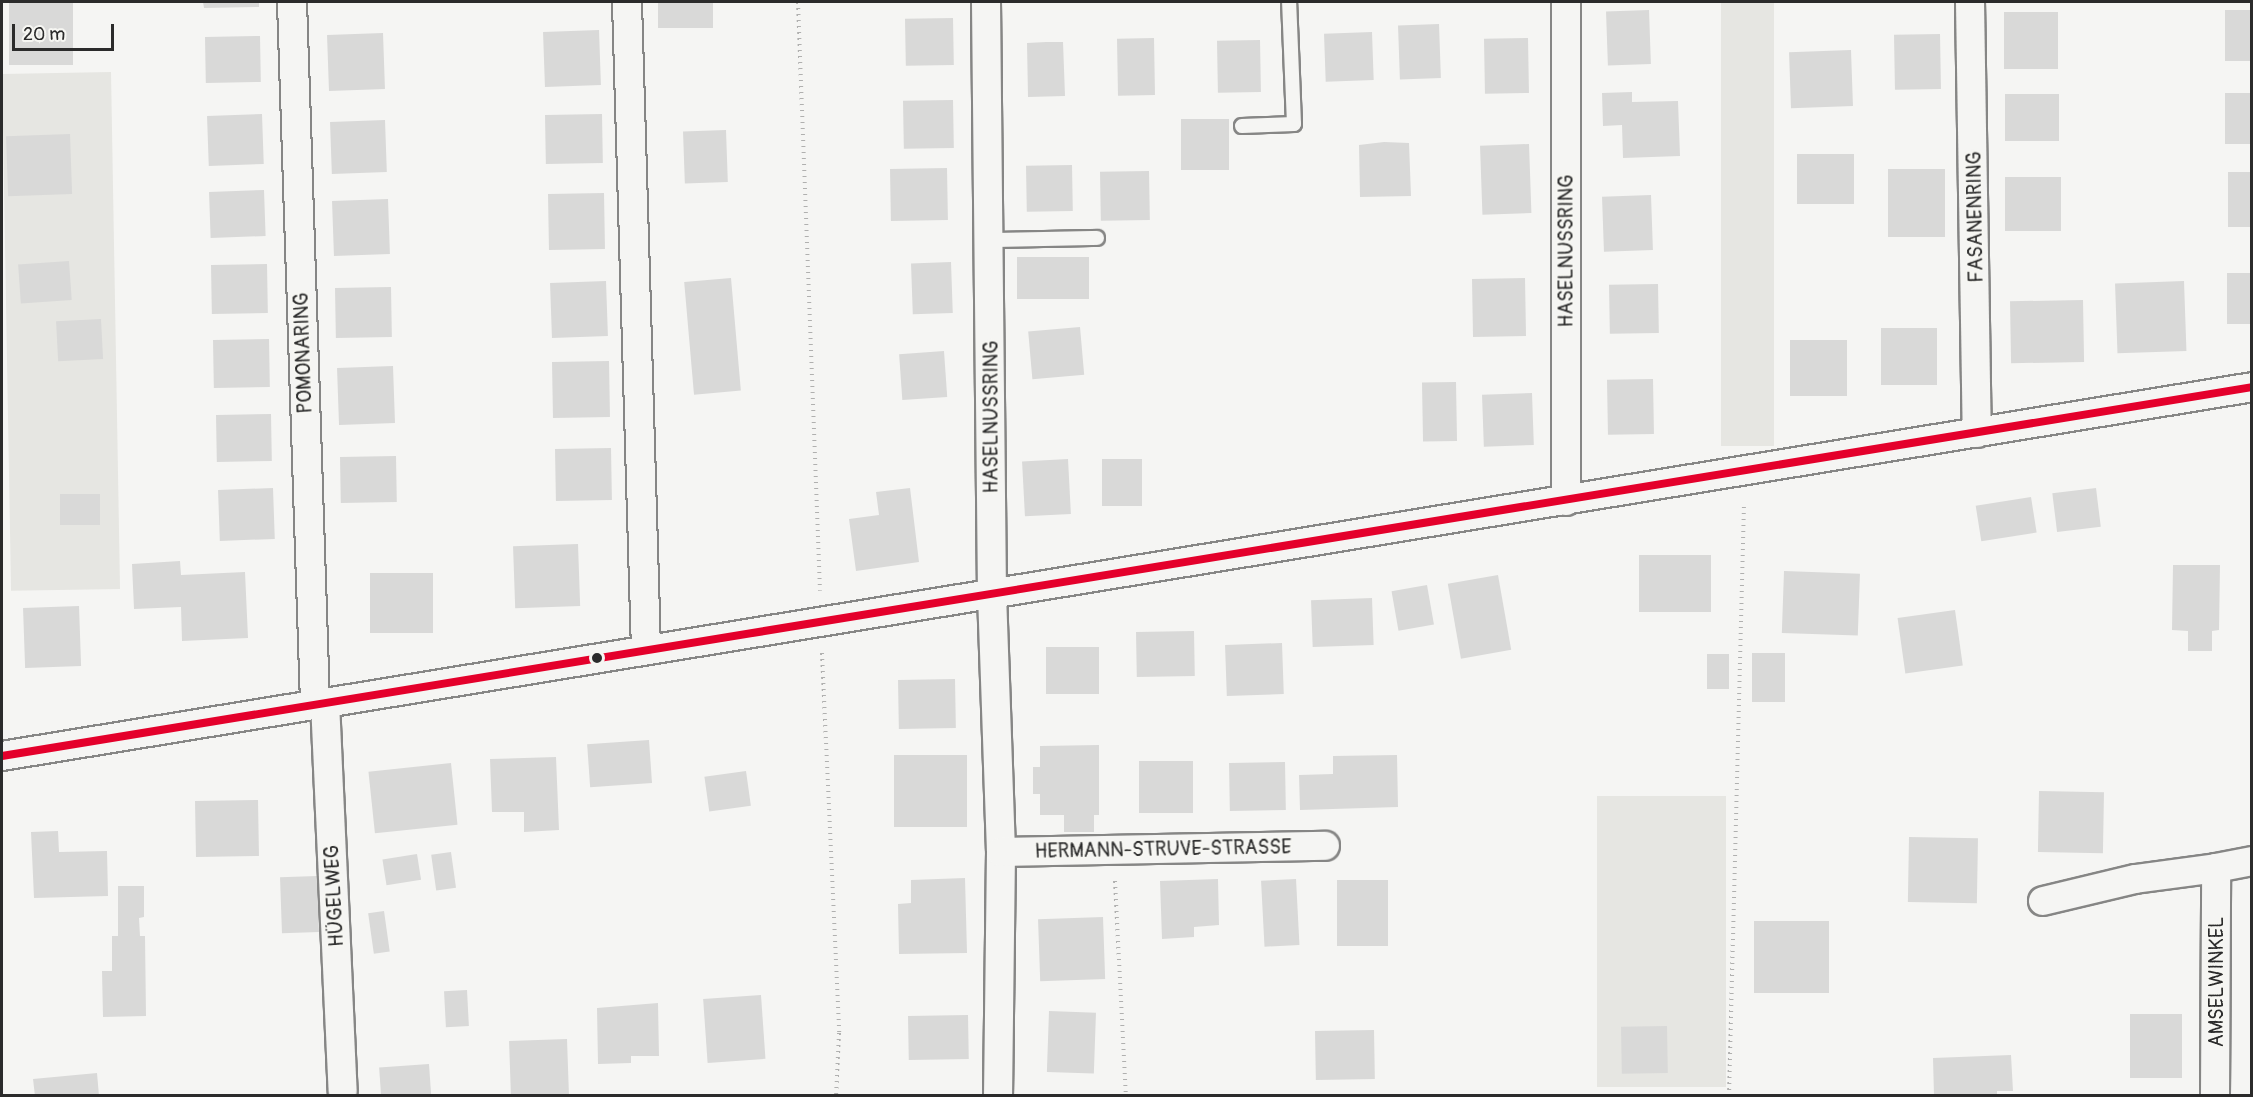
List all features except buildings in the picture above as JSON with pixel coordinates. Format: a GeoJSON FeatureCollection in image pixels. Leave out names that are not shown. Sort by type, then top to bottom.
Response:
{"type":"FeatureCollection","features":[{"type":"Feature","properties":{"kind":"street","name":"POMONARING"},"geometry":{"type":"LineString","coordinates":[[292,2],[320,703]]}},
{"type":"Feature","properties":{"kind":"street"},"geometry":{"type":"LineString","coordinates":[[627,2],[646,649]]}},
{"type":"Feature","properties":{"kind":"street","name":"HASELNUSSRING"},"geometry":{"type":"LineString","coordinates":[[986,2],[992,594]]}},
{"type":"Feature","properties":{"kind":"street","name":"HASELNUSSRING"},"geometry":{"type":"LineString","coordinates":[[1566,2],[1566,501]]}},
{"type":"Feature","properties":{"kind":"street","name":"FASANENRING"},"geometry":{"type":"LineString","coordinates":[[1970,2],[1977,433]]}},
{"type":"Feature","properties":{"kind":"street"},"geometry":{"type":"LineString","coordinates":[[2,756],[2252,387]]}},
{"type":"Feature","properties":{"kind":"street"},"geometry":{"type":"LineString","coordinates":[[992,594],[1001,852],[998,1095]]}},
{"type":"Feature","properties":{"kind":"street","name":"HÜGELWEG"},"geometry":{"type":"LineString","coordinates":[[320,703],[342,1093]]}},
{"type":"Feature","properties":{"kind":"street","name":"HERMANN-STRUVE-STRASSE"},"geometry":{"type":"LineString","coordinates":[[1001,852],[1325,846]]}},
{"type":"Feature","properties":{"kind":"street"},"geometry":{"type":"LineString","coordinates":[[2043,901],[2135,879],[2252,861]]}},
{"type":"Feature","properties":{"kind":"street","name":"AMSELWINKEL"},"geometry":{"type":"LineString","coordinates":[[2215,1095],[2216,868]]}},
{"type":"Feature","properties":{"kind":"lane"},"geometry":{"type":"LineString","coordinates":[[1242,126],[1294,124],[1289,2]]}},
{"type":"Feature","properties":{"kind":"lane"},"geometry":{"type":"LineString","coordinates":[[990,240],[1097,238]]}},
{"type":"Feature","properties":{"kind":"path"},"geometry":{"type":"LineString","coordinates":[[798,2],[837,987],[836,1095]]}},
{"type":"Feature","properties":{"kind":"path"},"geometry":{"type":"LineString","coordinates":[[1729,1095],[1745,471]]}},
{"type":"Feature","properties":{"kind":"path"},"geometry":{"type":"LineString","coordinates":[[1113,850],[1126,1095]]}},
{"type":"Feature","properties":{"kind":"shaded area"},"geometry":{"type":"Polygon","coordinates":[[[1721,2],[1774,2],[1774,446],[1721,446],[1721,2]]]}},
{"type":"Feature","properties":{"kind":"shaded area"},"geometry":{"type":"Polygon","coordinates":[[[111,72],[120,589],[11,591],[2,74],[111,72]]]}},
{"type":"Feature","properties":{"kind":"shaded area"},"geometry":{"type":"Polygon","coordinates":[[[1597,796],[1726,796],[1726,1087],[1597,1087],[1597,796]]]}},
{"type":"Feature","properties":{"kind":"transit line"},"geometry":{"type":"LineString","coordinates":[[2,756],[2252,387]]}}]}
